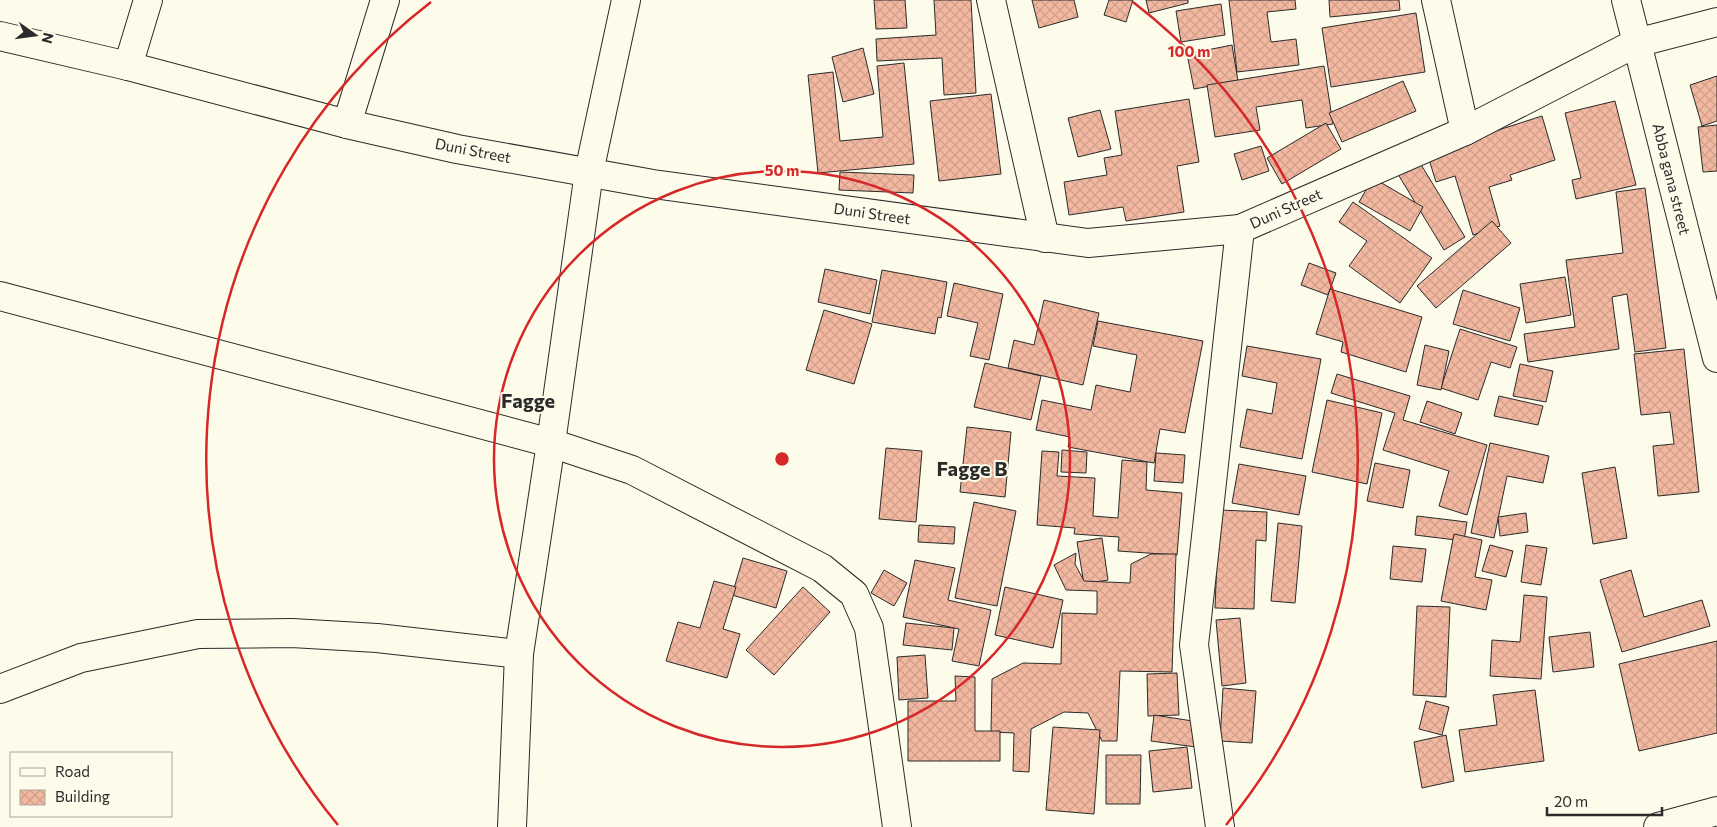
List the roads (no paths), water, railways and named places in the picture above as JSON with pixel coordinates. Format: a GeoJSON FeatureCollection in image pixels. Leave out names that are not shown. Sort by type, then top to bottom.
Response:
{"type":"FeatureCollection","features":[{"type":"Feature","properties":{"kind":"street"},"geometry":{"type":"LineString","coordinates":[[128,66],[148,0]]}},
{"type":"Feature","properties":{"kind":"street"},"geometry":{"type":"LineString","coordinates":[[347,124],[385,0]]}},
{"type":"Feature","properties":{"kind":"street"},"geometry":{"type":"LineString","coordinates":[[512,827],[519,654],[589,172],[626,0]]}},
{"type":"Feature","properties":{"kind":"street"},"geometry":{"type":"LineString","coordinates":[[991,0],[1045,238]]}},
{"type":"Feature","properties":{"kind":"street"},"geometry":{"type":"LineString","coordinates":[[1436,0],[1465,131]]}},
{"type":"Feature","properties":{"kind":"street","name":"Abba gana street"},"geometry":{"type":"LineString","coordinates":[[1626,0],[1717,358]]}},
{"type":"Feature","properties":{"kind":"street","name":"Duni Street"},"geometry":{"type":"LineString","coordinates":[[0,36],[128,66],[347,124],[457,148],[653,184],[1045,238],[1088,242],[1240,229],[1465,131],[1636,43],[1717,22]]}},
{"type":"Feature","properties":{"kind":"street"},"geometry":{"type":"LineString","coordinates":[[1220,827],[1194,645],[1240,229]]}},
{"type":"Feature","properties":{"kind":"street"},"geometry":{"type":"LineString","coordinates":[[0,296],[551,443],[632,470],[822,568],[854,594],[869,628],[897,827]]}},
{"type":"Feature","properties":{"kind":"street"},"geometry":{"type":"LineString","coordinates":[[0,689],[81,658],[198,634],[292,633],[377,638],[519,654]]}},
{"type":"Feature","properties":{"kind":"street"},"geometry":{"type":"LineString","coordinates":[[1658,827],[1717,811]]}},
{"type":"Feature","properties":{"kind":"district","name":"Fagge"},"geometry":{"type":"Point","coordinates":[528,401]}},
{"type":"Feature","properties":{"kind":"district","name":"Fagge B"},"geometry":{"type":"Point","coordinates":[972,469]}}]}
